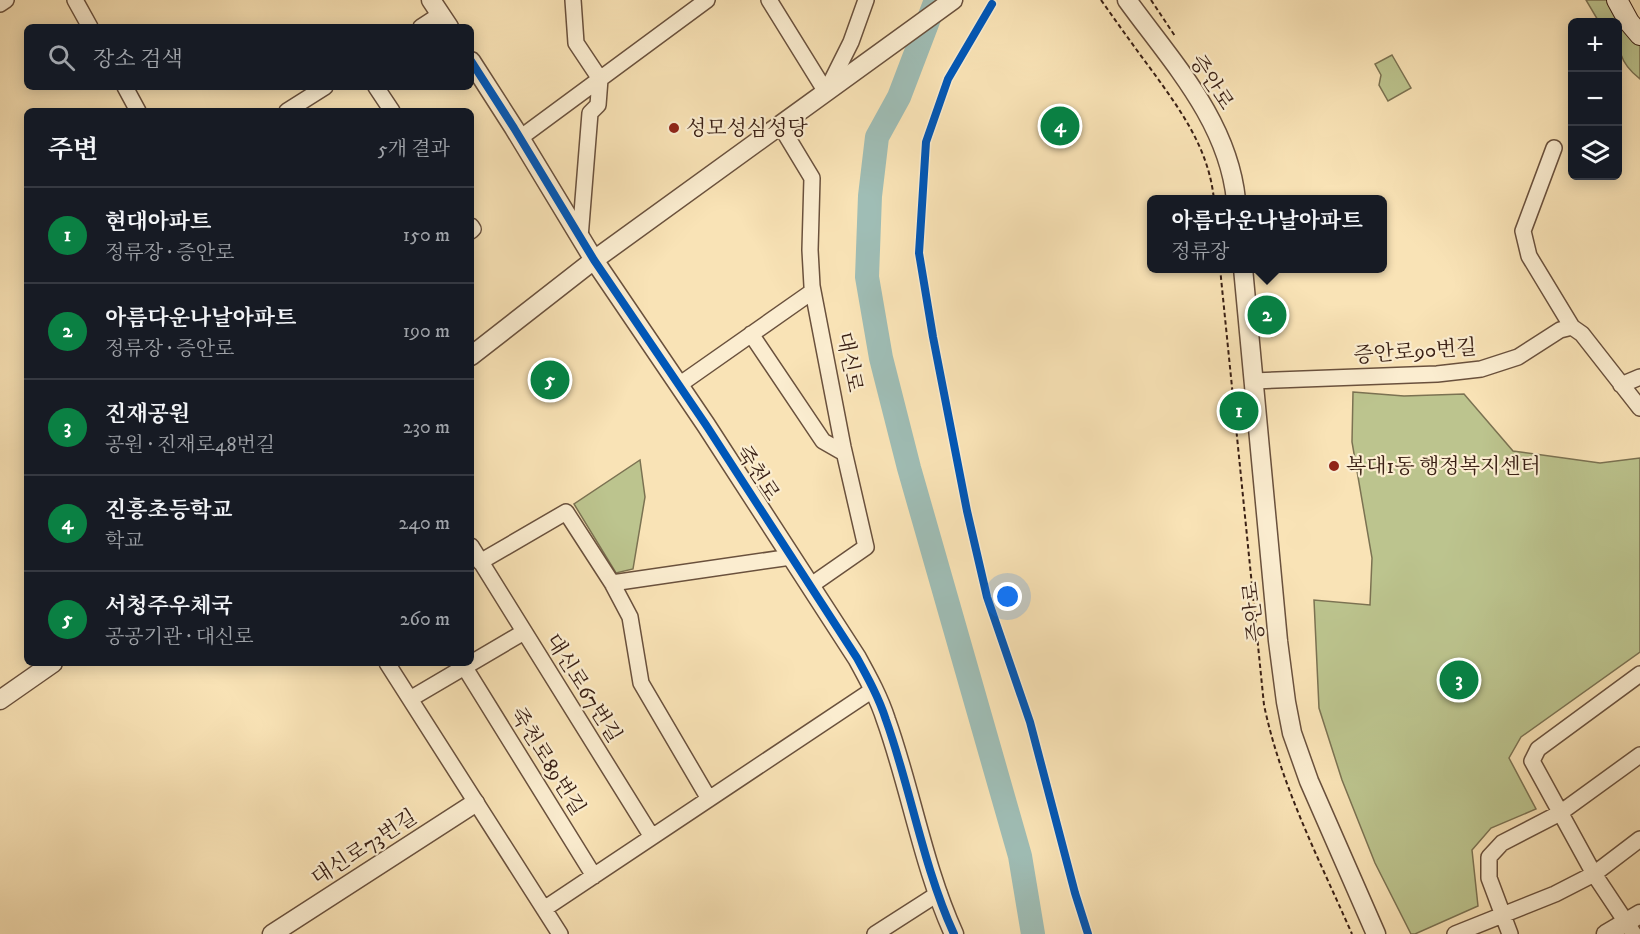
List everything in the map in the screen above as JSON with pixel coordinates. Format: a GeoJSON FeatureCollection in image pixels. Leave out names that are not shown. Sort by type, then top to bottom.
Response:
{"type":"FeatureCollection","features":[{"type":"Feature","properties":{"kind":"main road"},"geometry":{"type":"LineString","coordinates":[[1617,0],[1629,22],[1640,35]]}},
{"type":"Feature","properties":{"kind":"street"},"geometry":{"type":"LineString","coordinates":[[0,4],[6,0]]}},
{"type":"Feature","properties":{"kind":"street"},"geometry":{"type":"LineString","coordinates":[[75,0],[88,24]]}},
{"type":"Feature","properties":{"kind":"street"},"geometry":{"type":"LineString","coordinates":[[573,0],[576,43],[600,79],[598,105],[590,113],[580,238]]}},
{"type":"Feature","properties":{"kind":"street"},"geometry":{"type":"LineString","coordinates":[[520,138],[707,0]]}},
{"type":"Feature","properties":{"kind":"street"},"geometry":{"type":"LineString","coordinates":[[769,0],[829,89]]}},
{"type":"Feature","properties":{"kind":"street"},"geometry":{"type":"LineString","coordinates":[[829,89],[851,42],[866,0]]}},
{"type":"Feature","properties":{"kind":"street"},"geometry":{"type":"LineString","coordinates":[[474,354],[594,260],[953,0]]}},
{"type":"Feature","properties":{"kind":"street","name":"증안로"},"geometry":{"type":"LineString","coordinates":[[1127,0],[1203,103],[1226,153],[1234,177],[1236,195]]}},
{"type":"Feature","properties":{"kind":"street"},"geometry":{"type":"LineString","coordinates":[[425,24],[440,14]]}},
{"type":"Feature","properties":{"kind":"street","name":"죽천로"},"geometry":{"type":"LineString","coordinates":[[474,66],[594,260],[679,385],[857,658],[874,689],[886,719],[939,893],[954,934]]}},
{"type":"Feature","properties":{"kind":"street"},"geometry":{"type":"LineString","coordinates":[[127,90],[136,108]]}},
{"type":"Feature","properties":{"kind":"street"},"geometry":{"type":"LineString","coordinates":[[292,108],[320,90]]}},
{"type":"Feature","properties":{"kind":"street"},"geometry":{"type":"LineString","coordinates":[[378,90],[390,108]]}},
{"type":"Feature","properties":{"kind":"street","name":"대신로"},"geometry":{"type":"LineString","coordinates":[[780,125],[812,178],[810,250],[813,291],[844,453],[866,547],[810,586]]}},
{"type":"Feature","properties":{"kind":"street"},"geometry":{"type":"LineString","coordinates":[[1554,147],[1523,231],[1529,256],[1572,327],[1582,334],[1640,408]]}},
{"type":"Feature","properties":{"kind":"street","name":"증안로"},"geometry":{"type":"LineString","coordinates":[[1243,273],[1280,658],[1292,734],[1309,781],[1376,934]]}},
{"type":"Feature","properties":{"kind":"street"},"geometry":{"type":"LineString","coordinates":[[679,385],[813,291]]}},
{"type":"Feature","properties":{"kind":"street","name":"증안로90번길"},"geometry":{"type":"LineString","coordinates":[[1253,381],[1437,374],[1481,369],[1518,357],[1560,330],[1572,327]]}},
{"type":"Feature","properties":{"kind":"street"},"geometry":{"type":"LineString","coordinates":[[751,334],[823,441],[844,453]]}},
{"type":"Feature","properties":{"kind":"street"},"geometry":{"type":"LineString","coordinates":[[1621,385],[1640,376]]}},
{"type":"Feature","properties":{"kind":"street"},"geometry":{"type":"LineString","coordinates":[[480,562],[566,513],[612,583],[630,618],[641,683],[709,799]]}},
{"type":"Feature","properties":{"kind":"street","name":"대신로67번길"},"geometry":{"type":"LineString","coordinates":[[474,551],[652,837]]}},
{"type":"Feature","properties":{"kind":"street"},"geometry":{"type":"LineString","coordinates":[[612,583],[791,556]]}},
{"type":"Feature","properties":{"kind":"street"},"geometry":{"type":"LineString","coordinates":[[474,659],[524,632]]}},
{"type":"Feature","properties":{"kind":"street"},"geometry":{"type":"LineString","coordinates":[[0,700],[49,666]]}},
{"type":"Feature","properties":{"kind":"street"},"geometry":{"type":"LineString","coordinates":[[389,666],[560,934]]}},
{"type":"Feature","properties":{"kind":"street"},"geometry":{"type":"LineString","coordinates":[[411,699],[461,666]]}},
{"type":"Feature","properties":{"kind":"street","name":"죽천로89번길"},"geometry":{"type":"LineString","coordinates":[[464,666],[594,876]]}},
{"type":"Feature","properties":{"kind":"street"},"geometry":{"type":"LineString","coordinates":[[1606,934],[1634,924],[1594,874],[1532,761],[1538,749],[1640,674]]}},
{"type":"Feature","properties":{"kind":"street"},"geometry":{"type":"LineString","coordinates":[[544,909],[874,689]]}},
{"type":"Feature","properties":{"kind":"street"},"geometry":{"type":"LineString","coordinates":[[1510,934],[1489,878],[1489,857],[1502,843],[1560,813],[1640,755]]}},
{"type":"Feature","properties":{"kind":"street","name":"대신로73번길"},"geometry":{"type":"LineString","coordinates":[[277,933],[475,803]]}},
{"type":"Feature","properties":{"kind":"street"},"geometry":{"type":"LineString","coordinates":[[1455,934],[1555,894],[1594,874],[1640,839]]}},
{"type":"Feature","properties":{"kind":"street"},"geometry":{"type":"LineString","coordinates":[[875,934],[939,893]]}},
{"type":"Feature","properties":{"kind":"path"},"geometry":{"type":"LineString","coordinates":[[1101,0],[1184,115],[1206,160],[1213,195]]}},
{"type":"Feature","properties":{"kind":"path"},"geometry":{"type":"LineString","coordinates":[[987,13],[995,2]]}},
{"type":"Feature","properties":{"kind":"green space"},"geometry":{"type":"Polygon","coordinates":[[[1586,0],[1608,0],[1617,18],[1597,18],[1586,0]]]}},
{"type":"Feature","properties":{"kind":"green space"},"geometry":{"type":"Polygon","coordinates":[[[1622,24],[1640,46],[1640,79],[1623,60],[1622,24]]]}},
{"type":"Feature","properties":{"kind":"green space"},"geometry":{"type":"Polygon","coordinates":[[[1392,55],[1411,88],[1388,101],[1379,85],[1381,75],[1375,64],[1392,55]]]}},
{"type":"Feature","properties":{"kind":"green space"},"geometry":{"type":"Polygon","coordinates":[[[1353,392],[1404,396],[1464,394],[1513,451],[1600,463],[1640,458],[1640,652],[1521,737],[1509,758],[1536,809],[1491,828],[1472,850],[1478,906],[1415,934],[1411,934],[1375,863],[1342,780],[1319,708],[1314,600],[1370,605],[1372,558],[1352,442],[1353,392]]]}},
{"type":"Feature","properties":{"kind":"green space"},"geometry":{"type":"Polygon","coordinates":[[[640,460],[645,497],[633,569],[616,573],[574,504],[640,460]]]}},
{"type":"Feature","properties":{"kind":"waterway"},"geometry":{"type":"LineString","coordinates":[[936,0],[899,97],[877,137],[870,196],[867,277],[881,358],[909,468],[1020,856],[1033,934]]}},
{"type":"Feature","properties":{"kind":"cycle path"},"geometry":{"type":"LineString","coordinates":[[992,4],[948,79],[926,142],[919,253],[967,511],[987,597],[1030,722],[1088,934]]}},
{"type":"Feature","properties":{"kind":"cycle path"},"geometry":{"type":"LineString","coordinates":[[474,66],[594,260],[706,425],[857,658],[883,712],[925,855],[954,934]]}},
{"type":"Feature","properties":{"kind":"place","name":"진흥초등학교"},"geometry":{"type":"Point","coordinates":[1060,126]}},
{"type":"Feature","properties":{"kind":"place","name":"성모성심성당"},"geometry":{"type":"Point","coordinates":[674,128]}},
{"type":"Feature","properties":{"kind":"place","name":"아름다운나날아파트"},"geometry":{"type":"Point","coordinates":[1267,315]}},
{"type":"Feature","properties":{"kind":"place","name":"서청주우체국"},"geometry":{"type":"Point","coordinates":[550,380]}},
{"type":"Feature","properties":{"kind":"place","name":"현대아파트"},"geometry":{"type":"Point","coordinates":[1239,411]}},
{"type":"Feature","properties":{"kind":"place","name":"복대1동 행정복지센터"},"geometry":{"type":"Point","coordinates":[1334,466]}},
{"type":"Feature","properties":{"kind":"place","name":"진재공원"},"geometry":{"type":"Point","coordinates":[1459,680]}}]}
